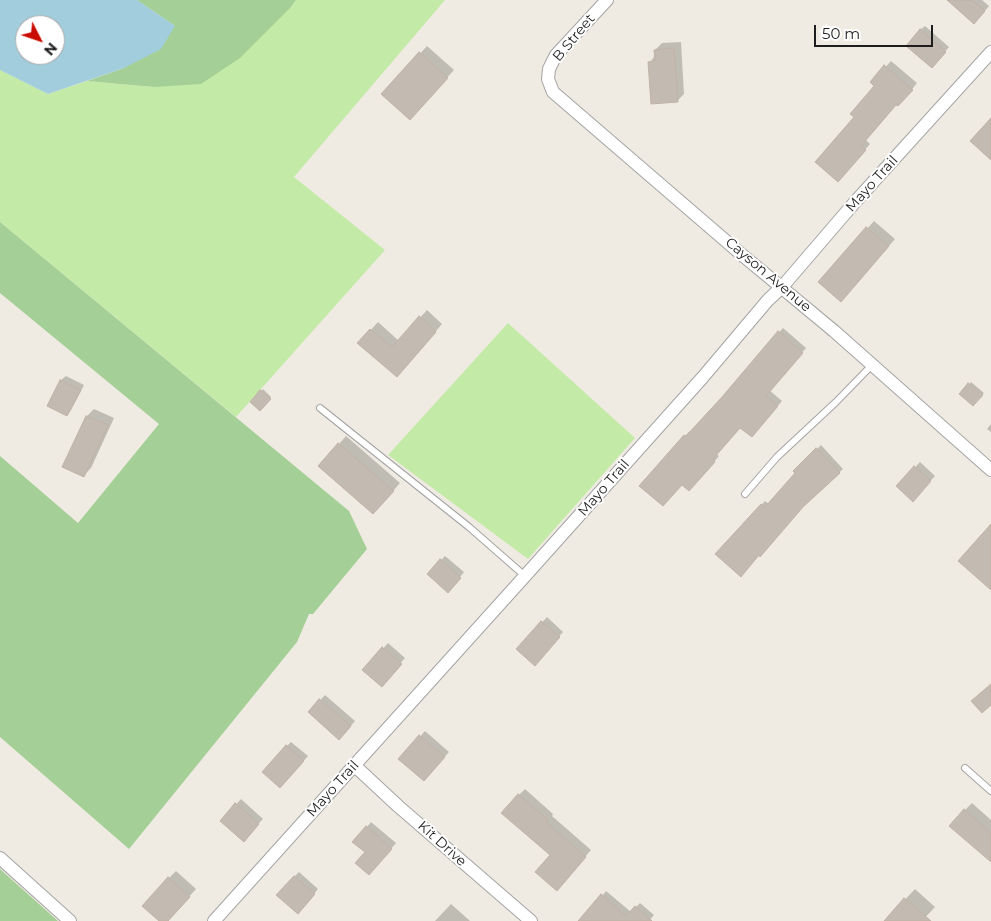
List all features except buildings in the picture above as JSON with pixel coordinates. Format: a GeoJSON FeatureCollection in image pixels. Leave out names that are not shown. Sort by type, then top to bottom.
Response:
{"type":"FeatureCollection","features":[{"type":"Feature","properties":{"kind":"street","name":"B Street"},"geometry":{"type":"LineString","coordinates":[[548,79],[549,69],[556,56],[607,0]]}},
{"type":"Feature","properties":{"kind":"street","name":"Mayo Trail"},"geometry":{"type":"LineString","coordinates":[[214,921],[525,576],[855,202],[991,52]]}},
{"type":"Feature","properties":{"kind":"street","name":"Cayson Avenue"},"geometry":{"type":"LineString","coordinates":[[548,79],[553,92],[782,287],[991,470]]}},
{"type":"Feature","properties":{"kind":"street","name":"Kit Drive"},"geometry":{"type":"LineString","coordinates":[[354,766],[530,921]]}},
{"type":"Feature","properties":{"kind":"street"},"geometry":{"type":"LineString","coordinates":[[0,858],[70,921]]}},
{"type":"Feature","properties":{"kind":"lane"},"geometry":{"type":"LineString","coordinates":[[745,494],[777,457],[836,402],[872,365]]}},
{"type":"Feature","properties":{"kind":"lane"},"geometry":{"type":"LineString","coordinates":[[320,408],[462,520],[525,576]]}},
{"type":"Feature","properties":{"kind":"lane"},"geometry":{"type":"LineString","coordinates":[[964,768],[991,790]]}},
{"type":"Feature","properties":{"kind":"green space"},"geometry":{"type":"Polygon","coordinates":[[[137,0],[296,0],[240,58],[201,84],[154,87],[87,81],[124,68],[175,26],[137,0]]]}},
{"type":"Feature","properties":{"kind":"green space"},"geometry":{"type":"Polygon","coordinates":[[[296,0],[445,0],[294,177],[385,250],[236,417],[0,222],[0,70],[48,94],[87,81],[154,87],[290,8],[296,0]]]}},
{"type":"Feature","properties":{"kind":"green space"},"geometry":{"type":"Polygon","coordinates":[[[0,222],[349,511],[367,549],[313,614],[309,614],[297,642],[129,849],[0,737],[0,456],[78,523],[159,424],[0,293],[0,222]]]}},
{"type":"Feature","properties":{"kind":"green space"},"geometry":{"type":"Polygon","coordinates":[[[508,323],[635,438],[528,559],[388,455],[508,323]]]}},
{"type":"Feature","properties":{"kind":"green space"},"geometry":{"type":"Polygon","coordinates":[[[0,869],[58,921],[0,921],[0,869]]]}},
{"type":"Feature","properties":{"kind":"water"},"geometry":{"type":"Polygon","coordinates":[[[0,0],[137,0],[175,26],[161,49],[124,68],[48,94],[0,70],[0,0]]]}}]}
